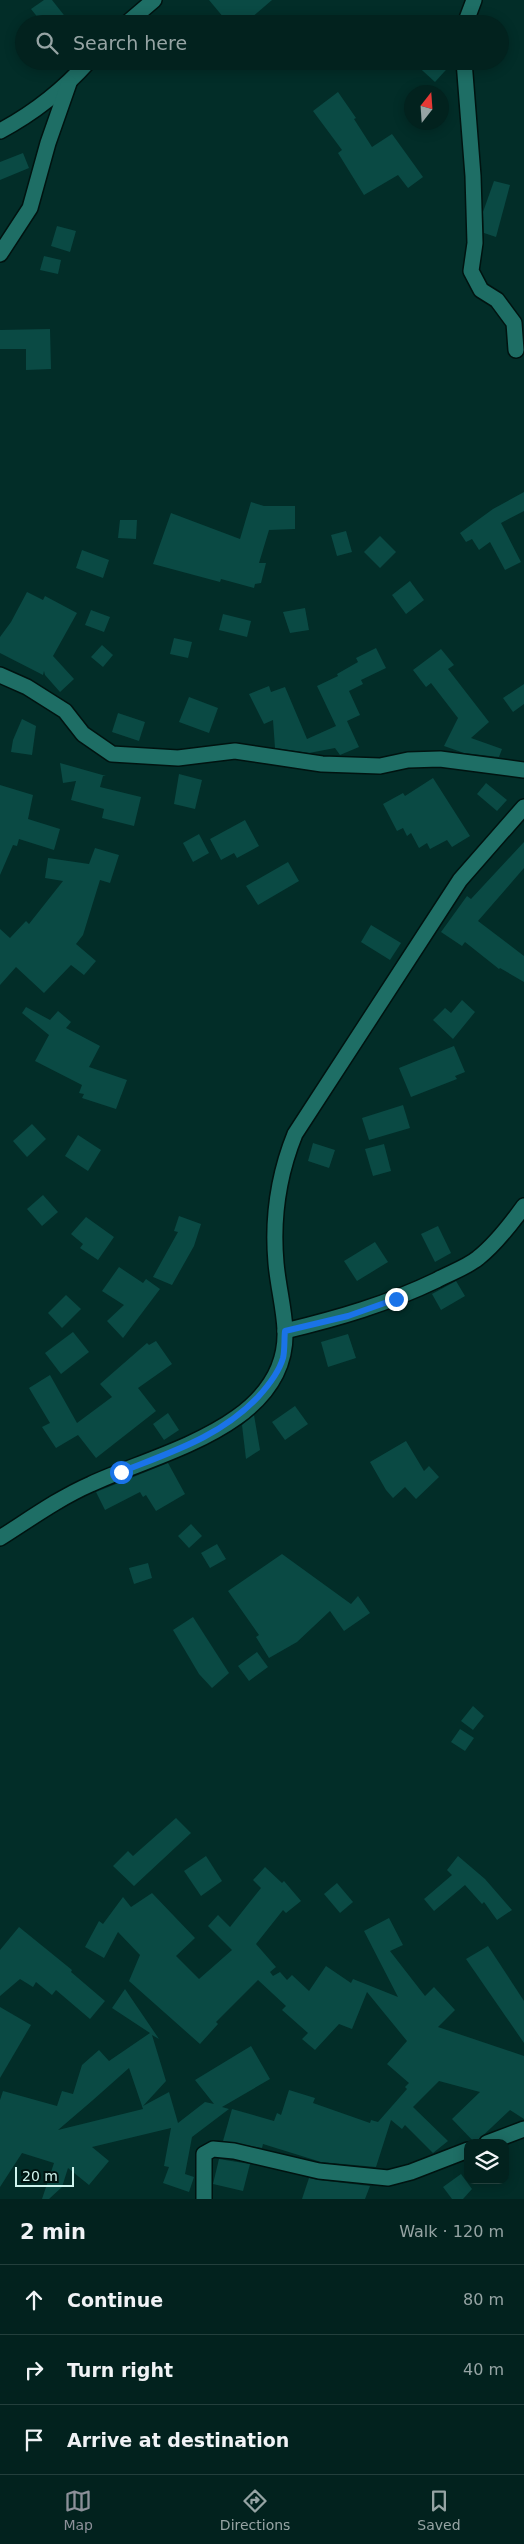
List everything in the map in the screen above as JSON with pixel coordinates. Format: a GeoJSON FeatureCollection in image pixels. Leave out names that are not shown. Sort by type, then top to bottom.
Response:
{"type":"FeatureCollection","features":[{"type":"Feature","properties":{"kind":"street"},"geometry":{"type":"LineString","coordinates":[[136,15],[154,0]]}},
{"type":"Feature","properties":{"kind":"street"},"geometry":{"type":"LineString","coordinates":[[468,15],[474,0]]}},
{"type":"Feature","properties":{"kind":"street"},"geometry":{"type":"LineString","coordinates":[[0,131],[35,110],[69,83],[81,70]]}},
{"type":"Feature","properties":{"kind":"street"},"geometry":{"type":"LineString","coordinates":[[465,70],[473,176],[475,243],[471,271],[480,290],[497,300],[514,323],[516,350]]}},
{"type":"Feature","properties":{"kind":"street"},"geometry":{"type":"LineString","coordinates":[[0,254],[30,208],[48,143],[69,83]]}},
{"type":"Feature","properties":{"kind":"street"},"geometry":{"type":"LineString","coordinates":[[0,675],[26,687],[65,711],[83,734],[112,754],[178,758],[235,751],[322,764],[380,766],[414,760],[440,759],[524,770]]}},
{"type":"Feature","properties":{"kind":"street"},"geometry":{"type":"LineString","coordinates":[[0,1538],[90,1484],[182,1449],[227,1425],[243,1413],[265,1389],[283,1357],[285,1331],[276,1262],[274,1210],[284,1162],[295,1134],[460,880],[524,807]]}},
{"type":"Feature","properties":{"kind":"street"},"geometry":{"type":"LineString","coordinates":[[285,1331],[348,1316],[396,1299],[478,1259],[511,1224],[524,1206]]}},
{"type":"Feature","properties":{"kind":"street"},"geometry":{"type":"LineString","coordinates":[[498,2139],[524,2129]]}},
{"type":"Feature","properties":{"kind":"street"},"geometry":{"type":"LineString","coordinates":[[204,2199],[204,2154],[214,2149],[234,2151],[319,2171],[388,2178],[411,2172],[464,2152]]}},
{"type":"Feature","properties":{"kind":"building"},"geometry":{"type":"Polygon","coordinates":[[[44,0],[52,0],[64,15],[36,15],[31,9],[44,0]]]}},
{"type":"Feature","properties":{"kind":"building"},"geometry":{"type":"Polygon","coordinates":[[[209,0],[272,0],[254,15],[222,15],[209,0]]]}},
{"type":"Feature","properties":{"kind":"building"},"geometry":{"type":"Polygon","coordinates":[[[422,70],[446,70],[435,82],[422,70]]]}},
{"type":"Feature","properties":{"kind":"building"},"geometry":{"type":"Polygon","coordinates":[[[338,92],[356,118],[354,119],[372,147],[392,134],[423,177],[408,188],[398,175],[364,195],[338,153],[342,150],[313,111],[338,92]]]}},
{"type":"Feature","properties":{"kind":"building"},"geometry":{"type":"Polygon","coordinates":[[[23,153],[29,168],[0,180],[0,162],[23,153]]]}},
{"type":"Feature","properties":{"kind":"building"},"geometry":{"type":"Polygon","coordinates":[[[494,181],[510,185],[496,237],[484,233],[483,212],[494,181]]]}},
{"type":"Feature","properties":{"kind":"building"},"geometry":{"type":"Polygon","coordinates":[[[57,226],[76,231],[70,252],[51,246],[57,226]]]}},
{"type":"Feature","properties":{"kind":"building"},"geometry":{"type":"Polygon","coordinates":[[[44,256],[61,260],[58,274],[40,270],[44,256]]]}},
{"type":"Feature","properties":{"kind":"building"},"geometry":{"type":"Polygon","coordinates":[[[50,329],[51,369],[26,370],[26,349],[0,349],[0,330],[50,329]]]}},
{"type":"Feature","properties":{"kind":"building"},"geometry":{"type":"Polygon","coordinates":[[[524,492],[524,511],[501,523],[521,562],[505,570],[490,542],[479,550],[472,539],[466,542],[460,533],[493,509],[524,492]]]}},
{"type":"Feature","properties":{"kind":"building"},"geometry":{"type":"Polygon","coordinates":[[[251,502],[264,506],[295,506],[295,529],[269,530],[259,563],[266,563],[261,583],[255,584],[254,588],[221,579],[220,582],[153,564],[171,513],[240,539],[251,502]]]}},
{"type":"Feature","properties":{"kind":"building"},"geometry":{"type":"Polygon","coordinates":[[[120,520],[137,520],[136,539],[118,538],[120,520]]]}},
{"type":"Feature","properties":{"kind":"building"},"geometry":{"type":"Polygon","coordinates":[[[346,531],[352,552],[337,556],[331,535],[346,531]]]}},
{"type":"Feature","properties":{"kind":"building"},"geometry":{"type":"Polygon","coordinates":[[[380,536],[396,552],[380,568],[364,552],[380,536]]]}},
{"type":"Feature","properties":{"kind":"building"},"geometry":{"type":"Polygon","coordinates":[[[82,550],[109,560],[103,578],[76,568],[82,550]]]}},
{"type":"Feature","properties":{"kind":"building"},"geometry":{"type":"Polygon","coordinates":[[[410,581],[424,600],[406,614],[392,595],[410,581]]]}},
{"type":"Feature","properties":{"kind":"building"},"geometry":{"type":"Polygon","coordinates":[[[27,592],[43,600],[45,596],[77,613],[53,656],[74,679],[60,692],[45,675],[44,671],[43,675],[0,653],[0,637],[11,622],[27,592]]]}},
{"type":"Feature","properties":{"kind":"building"},"geometry":{"type":"Polygon","coordinates":[[[305,608],[309,630],[290,633],[283,612],[305,608]]]}},
{"type":"Feature","properties":{"kind":"building"},"geometry":{"type":"Polygon","coordinates":[[[91,610],[110,617],[104,632],[85,625],[91,610]]]}},
{"type":"Feature","properties":{"kind":"building"},"geometry":{"type":"Polygon","coordinates":[[[223,614],[251,621],[247,637],[219,630],[223,614]]]}},
{"type":"Feature","properties":{"kind":"building"},"geometry":{"type":"Polygon","coordinates":[[[174,638],[192,642],[188,658],[170,654],[174,638]]]}},
{"type":"Feature","properties":{"kind":"building"},"geometry":{"type":"Polygon","coordinates":[[[102,645],[113,655],[103,667],[91,657],[102,645]]]}},
{"type":"Feature","properties":{"kind":"building"},"geometry":{"type":"Polygon","coordinates":[[[376,648],[386,668],[361,680],[363,684],[349,691],[360,715],[347,721],[359,747],[340,755],[335,748],[309,753],[275,748],[273,720],[264,724],[249,694],[269,686],[271,692],[285,687],[307,739],[336,726],[317,686],[338,676],[337,674],[358,662],[356,658],[376,648]]]}},
{"type":"Feature","properties":{"kind":"building"},"geometry":{"type":"Polygon","coordinates":[[[441,649],[454,665],[448,669],[489,722],[471,738],[502,749],[499,757],[464,753],[444,746],[458,718],[431,683],[426,687],[413,670],[441,649]]]}},
{"type":"Feature","properties":{"kind":"building"},"geometry":{"type":"Polygon","coordinates":[[[524,684],[524,704],[513,712],[503,698],[524,684]]]}},
{"type":"Feature","properties":{"kind":"building"},"geometry":{"type":"Polygon","coordinates":[[[189,697],[218,708],[209,733],[179,722],[189,697]]]}},
{"type":"Feature","properties":{"kind":"building"},"geometry":{"type":"Polygon","coordinates":[[[118,713],[145,722],[139,741],[112,732],[118,713]]]}},
{"type":"Feature","properties":{"kind":"building"},"geometry":{"type":"Polygon","coordinates":[[[22,719],[36,726],[32,755],[11,752],[13,740],[22,719]]]}},
{"type":"Feature","properties":{"kind":"building"},"geometry":{"type":"Polygon","coordinates":[[[60,763],[106,776],[103,776],[100,787],[141,797],[134,826],[102,818],[104,809],[71,800],[76,781],[63,783],[60,763]]]}},
{"type":"Feature","properties":{"kind":"building"},"geometry":{"type":"Polygon","coordinates":[[[179,774],[202,780],[195,809],[174,804],[179,774]]]}},
{"type":"Feature","properties":{"kind":"building"},"geometry":{"type":"Polygon","coordinates":[[[433,778],[470,836],[452,847],[447,840],[430,849],[427,843],[419,848],[411,833],[407,836],[403,828],[397,831],[383,804],[403,793],[405,796],[433,778]]]}},
{"type":"Feature","properties":{"kind":"building"},"geometry":{"type":"Polygon","coordinates":[[[486,783],[507,800],[497,811],[477,794],[486,783]]]}},
{"type":"Feature","properties":{"kind":"building"},"geometry":{"type":"Polygon","coordinates":[[[0,785],[33,795],[28,819],[60,829],[54,850],[19,839],[17,846],[13,845],[0,875],[0,785]]]}},
{"type":"Feature","properties":{"kind":"building"},"geometry":{"type":"Polygon","coordinates":[[[245,820],[259,846],[237,858],[234,853],[221,860],[210,839],[245,820]]]}},
{"type":"Feature","properties":{"kind":"building"},"geometry":{"type":"Polygon","coordinates":[[[199,834],[209,853],[193,862],[183,843],[199,834]]]}},
{"type":"Feature","properties":{"kind":"building"},"geometry":{"type":"Polygon","coordinates":[[[524,842],[524,868],[478,921],[524,956],[524,982],[499,969],[465,942],[462,946],[441,932],[467,896],[471,899],[524,842]]]}},
{"type":"Feature","properties":{"kind":"building"},"geometry":{"type":"Polygon","coordinates":[[[95,848],[119,855],[110,883],[100,880],[83,935],[76,944],[96,961],[84,975],[71,965],[44,993],[16,967],[0,985],[0,929],[10,938],[26,921],[29,924],[63,881],[45,878],[48,858],[89,864],[95,848]]]}},
{"type":"Feature","properties":{"kind":"building"},"geometry":{"type":"Polygon","coordinates":[[[288,862],[299,881],[258,905],[246,886],[288,862]]]}},
{"type":"Feature","properties":{"kind":"building"},"geometry":{"type":"Polygon","coordinates":[[[371,925],[401,943],[390,960],[361,942],[371,925]]]}},
{"type":"Feature","properties":{"kind":"building"},"geometry":{"type":"Polygon","coordinates":[[[462,1000],[475,1012],[453,1039],[433,1020],[445,1008],[451,1013],[462,1000]]]}},
{"type":"Feature","properties":{"kind":"building"},"geometry":{"type":"Polygon","coordinates":[[[26,1007],[50,1020],[58,1011],[71,1022],[66,1028],[100,1046],[89,1067],[127,1080],[116,1109],[82,1098],[84,1094],[79,1093],[82,1085],[35,1061],[49,1035],[22,1013],[26,1007]]]}},
{"type":"Feature","properties":{"kind":"building"},"geometry":{"type":"Polygon","coordinates":[[[454,1046],[465,1072],[455,1076],[457,1079],[411,1097],[399,1068],[454,1046]]]}},
{"type":"Feature","properties":{"kind":"building"},"geometry":{"type":"Polygon","coordinates":[[[403,1105],[410,1128],[369,1140],[362,1118],[403,1105]]]}},
{"type":"Feature","properties":{"kind":"building"},"geometry":{"type":"Polygon","coordinates":[[[32,1124],[46,1139],[27,1157],[13,1141],[32,1124]]]}},
{"type":"Feature","properties":{"kind":"building"},"geometry":{"type":"Polygon","coordinates":[[[78,1135],[101,1150],[88,1171],[65,1156],[78,1135]]]}},
{"type":"Feature","properties":{"kind":"building"},"geometry":{"type":"Polygon","coordinates":[[[313,1143],[335,1150],[329,1168],[308,1161],[313,1143]]]}},
{"type":"Feature","properties":{"kind":"building"},"geometry":{"type":"Polygon","coordinates":[[[384,1144],[391,1171],[373,1176],[365,1149],[384,1144]]]}},
{"type":"Feature","properties":{"kind":"building"},"geometry":{"type":"Polygon","coordinates":[[[43,1195],[58,1212],[42,1226],[27,1209],[43,1195]]]}},
{"type":"Feature","properties":{"kind":"building"},"geometry":{"type":"Polygon","coordinates":[[[179,1216],[201,1224],[194,1246],[172,1285],[153,1277],[178,1232],[174,1231],[179,1216]]]}},
{"type":"Feature","properties":{"kind":"building"},"geometry":{"type":"Polygon","coordinates":[[[86,1217],[114,1237],[98,1260],[80,1248],[83,1244],[71,1234],[86,1217]]]}},
{"type":"Feature","properties":{"kind":"building"},"geometry":{"type":"Polygon","coordinates":[[[438,1226],[451,1253],[435,1262],[421,1234],[438,1226]]]}},
{"type":"Feature","properties":{"kind":"building"},"geometry":{"type":"Polygon","coordinates":[[[375,1242],[388,1262],[357,1281],[344,1261],[375,1242]]]}},
{"type":"Feature","properties":{"kind":"building"},"geometry":{"type":"Polygon","coordinates":[[[119,1267],[143,1283],[146,1279],[160,1289],[123,1338],[107,1321],[124,1305],[102,1291],[119,1267]]]}},
{"type":"Feature","properties":{"kind":"building"},"geometry":{"type":"Polygon","coordinates":[[[456,1281],[465,1296],[441,1310],[432,1294],[456,1281]]]}},
{"type":"Feature","properties":{"kind":"building"},"geometry":{"type":"Polygon","coordinates":[[[66,1295],[81,1309],[62,1328],[48,1313],[66,1295]]]}},
{"type":"Feature","properties":{"kind":"building"},"geometry":{"type":"Polygon","coordinates":[[[73,1332],[89,1352],[61,1374],[45,1353],[73,1332]]]}},
{"type":"Feature","properties":{"kind":"building"},"geometry":{"type":"Polygon","coordinates":[[[348,1334],[356,1358],[328,1367],[321,1342],[348,1334]]]}},
{"type":"Feature","properties":{"kind":"building"},"geometry":{"type":"Polygon","coordinates":[[[156,1341],[172,1364],[138,1388],[156,1411],[96,1458],[78,1435],[56,1448],[42,1427],[50,1423],[29,1388],[50,1375],[77,1423],[112,1397],[100,1384],[147,1343],[149,1345],[156,1341]]]}},
{"type":"Feature","properties":{"kind":"building"},"geometry":{"type":"Polygon","coordinates":[[[295,1406],[308,1424],[285,1440],[272,1422],[295,1406]]]}},
{"type":"Feature","properties":{"kind":"building"},"geometry":{"type":"Polygon","coordinates":[[[168,1413],[179,1430],[164,1440],[153,1424],[168,1413]]]}},
{"type":"Feature","properties":{"kind":"building"},"geometry":{"type":"Polygon","coordinates":[[[254,1415],[260,1450],[246,1459],[242,1425],[254,1415]]]}},
{"type":"Feature","properties":{"kind":"building"},"geometry":{"type":"Polygon","coordinates":[[[406,1441],[424,1471],[429,1466],[439,1477],[416,1499],[405,1487],[393,1498],[386,1490],[370,1462],[406,1441]]]}},
{"type":"Feature","properties":{"kind":"building"},"geometry":{"type":"Polygon","coordinates":[[[168,1463],[185,1494],[156,1511],[146,1495],[143,1497],[140,1492],[105,1510],[96,1492],[168,1463]]]}},
{"type":"Feature","properties":{"kind":"building"},"geometry":{"type":"Polygon","coordinates":[[[191,1524],[202,1536],[189,1548],[178,1536],[191,1524]]]}},
{"type":"Feature","properties":{"kind":"building"},"geometry":{"type":"Polygon","coordinates":[[[217,1544],[226,1559],[210,1568],[201,1553],[217,1544]]]}},
{"type":"Feature","properties":{"kind":"building"},"geometry":{"type":"Polygon","coordinates":[[[282,1554],[351,1604],[358,1596],[370,1613],[344,1631],[330,1611],[297,1642],[269,1658],[256,1637],[259,1635],[228,1591],[282,1554]]]}},
{"type":"Feature","properties":{"kind":"building"},"geometry":{"type":"Polygon","coordinates":[[[148,1563],[152,1578],[134,1584],[129,1568],[148,1563]]]}},
{"type":"Feature","properties":{"kind":"building"},"geometry":{"type":"Polygon","coordinates":[[[193,1617],[229,1673],[212,1688],[199,1674],[173,1630],[193,1617]]]}},
{"type":"Feature","properties":{"kind":"building"},"geometry":{"type":"Polygon","coordinates":[[[257,1652],[268,1667],[249,1681],[238,1666],[257,1652]]]}},
{"type":"Feature","properties":{"kind":"building"},"geometry":{"type":"Polygon","coordinates":[[[473,1706],[484,1716],[473,1730],[461,1721],[473,1706]]]}},
{"type":"Feature","properties":{"kind":"building"},"geometry":{"type":"Polygon","coordinates":[[[460,1729],[474,1738],[465,1751],[451,1742],[460,1729]]]}},
{"type":"Feature","properties":{"kind":"building"},"geometry":{"type":"Polygon","coordinates":[[[176,1818],[191,1833],[134,1886],[113,1866],[128,1851],[133,1856],[176,1818]]]}},
{"type":"Feature","properties":{"kind":"building"},"geometry":{"type":"Polygon","coordinates":[[[206,1856],[222,1881],[201,1896],[184,1871],[206,1856]]]}},
{"type":"Feature","properties":{"kind":"building"},"geometry":{"type":"Polygon","coordinates":[[[458,1856],[485,1879],[512,1910],[497,1920],[484,1902],[482,1904],[465,1885],[434,1911],[424,1899],[452,1875],[447,1870],[458,1856]]]}},
{"type":"Feature","properties":{"kind":"building"},"geometry":{"type":"Polygon","coordinates":[[[265,1867],[282,1883],[284,1881],[301,1901],[286,1913],[283,1910],[256,1944],[276,1967],[270,1972],[273,1976],[280,1972],[287,1980],[292,1975],[309,1991],[326,1966],[351,1983],[353,1979],[398,1997],[364,1931],[389,1918],[403,1945],[390,1951],[425,1996],[434,1987],[455,2010],[438,2027],[524,2056],[524,2119],[510,2110],[479,2139],[471,2139],[452,2119],[480,2092],[439,2081],[413,2107],[448,2141],[433,2153],[405,2125],[402,2129],[391,2120],[376,2167],[321,2162],[263,2144],[262,2148],[223,2141],[232,2109],[274,2121],[277,2113],[281,2115],[289,2090],[315,2098],[313,2103],[370,2123],[371,2120],[378,2122],[407,2089],[405,2087],[409,2083],[387,2064],[407,2041],[367,1992],[352,2029],[339,2024],[315,2050],[302,2039],[308,2033],[282,2010],[286,2006],[258,1980],[216,2022],[218,2024],[200,2044],[129,1981],[140,1955],[118,1932],[104,1958],[85,1947],[99,1921],[103,1924],[123,1897],[131,1907],[152,1893],[195,1938],[176,1956],[199,1979],[232,1950],[208,1926],[218,1915],[230,1927],[261,1888],[253,1880],[265,1867]]]}},
{"type":"Feature","properties":{"kind":"building"},"geometry":{"type":"Polygon","coordinates":[[[337,1883],[353,1902],[340,1913],[324,1894],[337,1883]]]}},
{"type":"Feature","properties":{"kind":"building"},"geometry":{"type":"Polygon","coordinates":[[[19,1927],[72,1970],[71,1972],[105,2001],[90,2019],[56,1990],[52,1995],[36,1982],[33,1987],[20,1979],[0,1996],[0,1950],[19,1927]]]}},
{"type":"Feature","properties":{"kind":"building"},"geometry":{"type":"Polygon","coordinates":[[[488,1946],[524,2001],[524,2043],[466,1959],[488,1946]]]}},
{"type":"Feature","properties":{"kind":"building"},"geometry":{"type":"Polygon","coordinates":[[[125,1989],[159,2039],[152,2035],[166,2081],[143,2106],[169,2092],[178,2123],[205,2102],[214,2104],[195,2080],[251,2046],[270,2079],[222,2107],[229,2109],[192,2137],[185,2174],[194,2177],[189,2192],[163,2183],[169,2167],[164,2166],[171,2128],[92,2147],[109,2161],[89,2185],[68,2168],[62,2187],[49,2199],[42,2199],[54,2163],[22,2153],[0,2187],[0,2100],[3,2091],[57,2106],[62,2091],[73,2094],[82,2065],[99,2050],[109,2061],[150,2033],[112,2008],[125,1989]],[[129,2068],[58,2130],[143,2109],[129,2068]]]}},
{"type":"Feature","properties":{"kind":"building"},"geometry":{"type":"Polygon","coordinates":[[[0,2007],[31,2025],[0,2078],[0,2007]]]}},
{"type":"Feature","properties":{"kind":"building"},"geometry":{"type":"Polygon","coordinates":[[[219,2159],[250,2164],[243,2191],[213,2184],[219,2159]]]}},
{"type":"Feature","properties":{"kind":"building"},"geometry":{"type":"Polygon","coordinates":[[[461,2174],[464,2178],[464,2184],[468,2184],[472,2189],[463,2199],[452,2199],[443,2187],[461,2174]]]}},
{"type":"Feature","properties":{"kind":"building"},"geometry":{"type":"Polygon","coordinates":[[[309,2178],[370,2186],[365,2199],[302,2199],[309,2178]]]}},
{"type":"Feature","properties":{"kind":"route"},"geometry":{"type":"LineString","coordinates":[[121,1472],[182,1449],[227,1425],[243,1413],[265,1389],[276,1372],[283,1357],[285,1331],[348,1316],[396,1299]]}}]}
